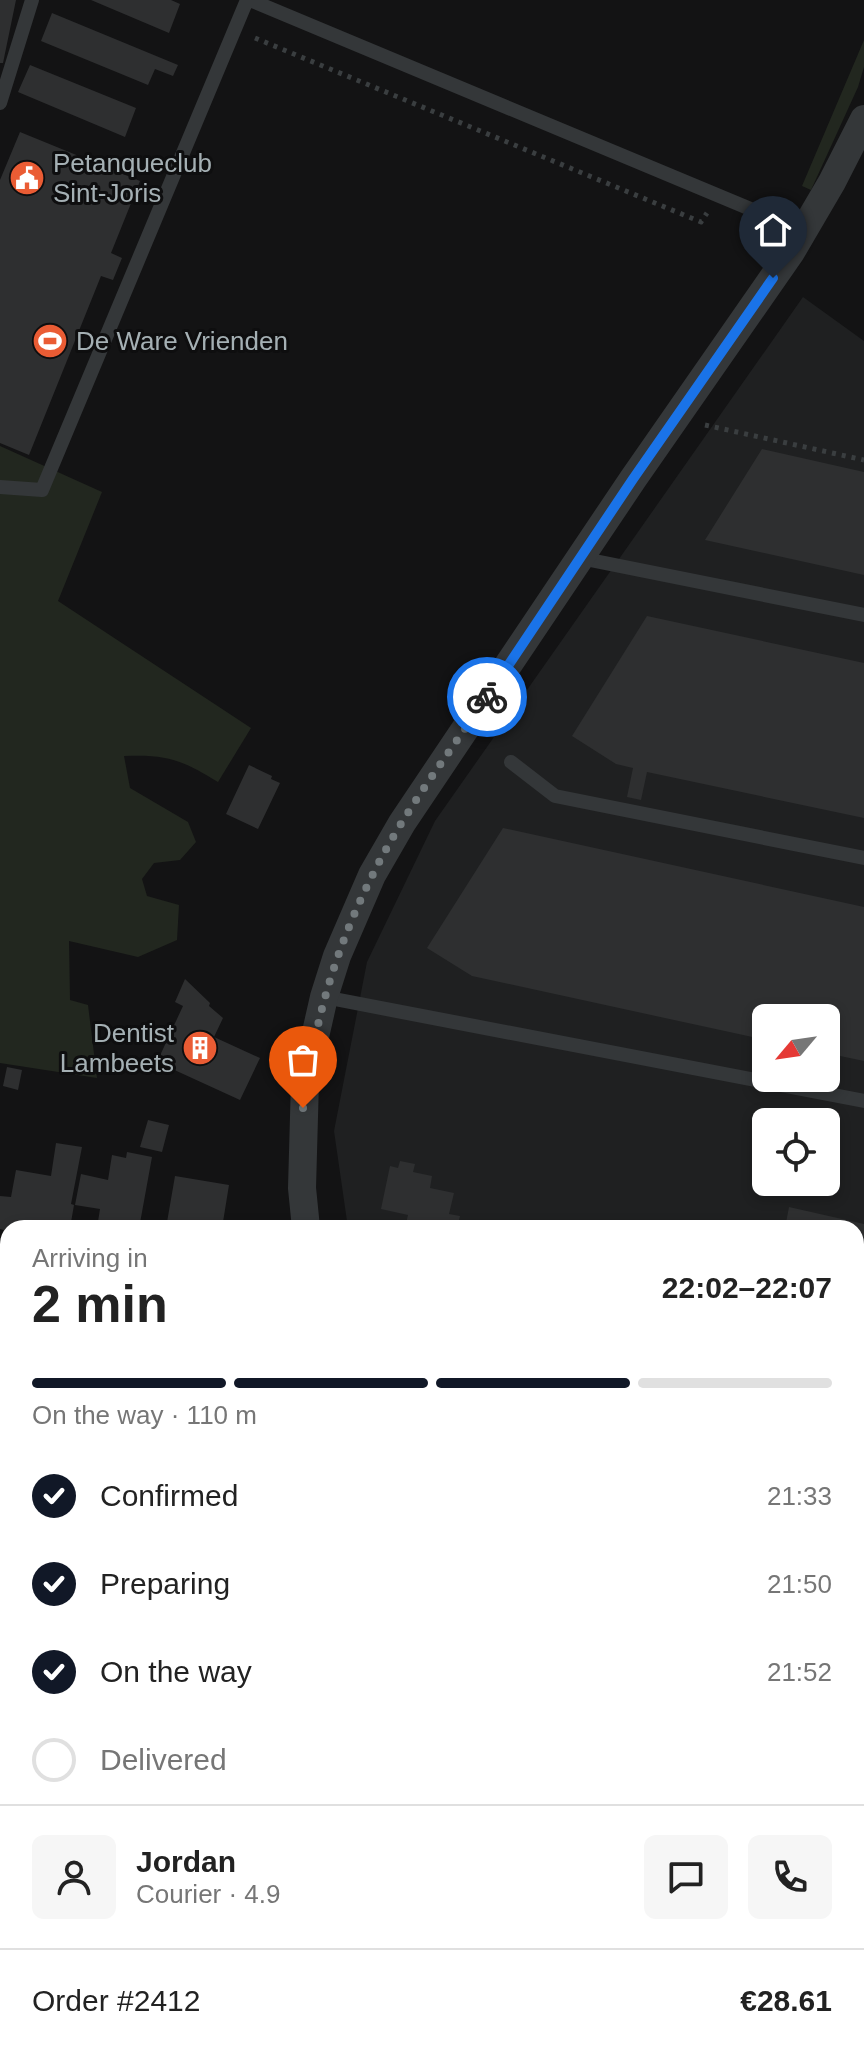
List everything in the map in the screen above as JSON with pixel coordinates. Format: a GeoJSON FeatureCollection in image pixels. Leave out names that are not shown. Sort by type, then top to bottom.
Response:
{"type":"FeatureCollection","features":[{"type":"Feature","properties":{"kind":"street"},"geometry":{"type":"LineString","coordinates":[[306,1220],[302,1162],[305,1081],[324,997],[337,956],[372,875],[394,836],[580,558],[791,252],[864,119]]}},
{"type":"Feature","properties":{"kind":"lane"},"geometry":{"type":"LineString","coordinates":[[0,103],[32,0]]}},
{"type":"Feature","properties":{"kind":"lane"},"geometry":{"type":"LineString","coordinates":[[0,487],[42,490],[249,0],[803,231]]}},
{"type":"Feature","properties":{"kind":"lane"},"geometry":{"type":"LineString","coordinates":[[580,558],[864,615]]}},
{"type":"Feature","properties":{"kind":"lane"},"geometry":{"type":"LineString","coordinates":[[511,762],[555,796],[864,858]]}},
{"type":"Feature","properties":{"kind":"lane"},"geometry":{"type":"LineString","coordinates":[[324,997],[864,1101]]}},
{"type":"Feature","properties":{"kind":"path"},"geometry":{"type":"LineString","coordinates":[[235,29],[701,222],[719,196]]}},
{"type":"Feature","properties":{"kind":"path"},"geometry":{"type":"LineString","coordinates":[[675,419],[864,460]]}},
{"type":"Feature","properties":{"kind":"shaded area"},"geometry":{"type":"Polygon","coordinates":[[[864,40],[864,67],[858,87],[811,190],[802,186],[864,40]]]}},
{"type":"Feature","properties":{"kind":"shaded area"},"geometry":{"type":"Polygon","coordinates":[[[803,297],[864,341],[864,1220],[347,1220],[334,1131],[367,962],[435,821],[803,297]]]}},
{"type":"Feature","properties":{"kind":"shaded area"},"geometry":{"type":"Polygon","coordinates":[[[0,446],[102,492],[58,601],[251,728],[218,782],[174,760],[124,756],[130,788],[188,822],[196,842],[180,860],[154,863],[142,879],[147,896],[179,905],[177,940],[138,957],[69,941],[70,1000],[88,1005],[97,1078],[0,1063],[0,446]]]}},
{"type":"Feature","properties":{"kind":"building"},"geometry":{"type":"Polygon","coordinates":[[[0,0],[16,0],[3,63],[0,63],[0,0]]]}},
{"type":"Feature","properties":{"kind":"building"},"geometry":{"type":"Polygon","coordinates":[[[91,0],[171,0],[180,4],[169,33],[91,0]]]}},
{"type":"Feature","properties":{"kind":"building"},"geometry":{"type":"Polygon","coordinates":[[[52,13],[178,65],[173,76],[155,69],[148,85],[41,41],[52,13]]]}},
{"type":"Feature","properties":{"kind":"building"},"geometry":{"type":"Polygon","coordinates":[[[30,65],[136,108],[125,137],[18,92],[30,65]]]}},
{"type":"Feature","properties":{"kind":"building"},"geometry":{"type":"Polygon","coordinates":[[[20,132],[140,181],[111,253],[122,258],[113,280],[101,276],[29,455],[0,443],[0,180],[20,132]]]}},
{"type":"Feature","properties":{"kind":"building"},"geometry":{"type":"Polygon","coordinates":[[[762,449],[864,472],[864,575],[705,540],[762,449]]]}},
{"type":"Feature","properties":{"kind":"building"},"geometry":{"type":"Polygon","coordinates":[[[647,616],[864,663],[864,818],[647,772],[641,800],[627,797],[633,768],[616,764],[572,736],[647,616]]]}},
{"type":"Feature","properties":{"kind":"building"},"geometry":{"type":"Polygon","coordinates":[[[249,765],[280,783],[258,829],[226,814],[249,765]]]}},
{"type":"Feature","properties":{"kind":"building"},"geometry":{"type":"Polygon","coordinates":[[[503,828],[864,907],[864,1061],[840,1056],[840,1004],[752,1004],[752,1037],[472,976],[427,948],[503,828]]]}},
{"type":"Feature","properties":{"kind":"building","name":"Dentist Lambeets"},"geometry":{"type":"Polygon","coordinates":[[[185,979],[223,1018],[214,1037],[260,1058],[240,1100],[157,1062],[183,1006],[175,1002],[185,979]]]}},
{"type":"Feature","properties":{"kind":"building"},"geometry":{"type":"Polygon","coordinates":[[[7,1067],[22,1070],[18,1090],[3,1086],[7,1067]]]}},
{"type":"Feature","properties":{"kind":"building"},"geometry":{"type":"Polygon","coordinates":[[[148,1120],[169,1125],[162,1152],[140,1147],[148,1120]]]}},
{"type":"Feature","properties":{"kind":"building"},"geometry":{"type":"Polygon","coordinates":[[[56,1143],[82,1147],[71,1204],[74,1205],[71,1220],[0,1220],[0,1196],[11,1197],[16,1170],[51,1176],[56,1143]]]}},
{"type":"Feature","properties":{"kind":"building"},"geometry":{"type":"Polygon","coordinates":[[[127,1152],[152,1157],[141,1220],[98,1220],[100,1209],[75,1205],[81,1174],[108,1180],[112,1155],[126,1158],[127,1152]]]}},
{"type":"Feature","properties":{"kind":"building"},"geometry":{"type":"Polygon","coordinates":[[[400,1161],[415,1164],[413,1172],[432,1176],[430,1188],[454,1193],[449,1214],[460,1216],[459,1220],[407,1220],[408,1215],[381,1209],[390,1166],[398,1168],[400,1161]]]}},
{"type":"Feature","properties":{"kind":"building"},"geometry":{"type":"Polygon","coordinates":[[[175,1176],[229,1185],[223,1220],[167,1220],[175,1176]]]}},
{"type":"Feature","properties":{"kind":"building"},"geometry":{"type":"Polygon","coordinates":[[[789,1207],[846,1220],[787,1220],[789,1207]]]}},
{"type":"Feature","properties":{"kind":"way so far"},"geometry":{"type":"LineString","coordinates":[[303,1108],[305,1081],[324,997],[337,956],[372,875],[402,823],[487,697]]}},
{"type":"Feature","properties":{"kind":"place","name":"Petanqueclub Sint-Joris"},"geometry":{"type":"Point","coordinates":[27,178]}},
{"type":"Feature","properties":{"kind":"place","name":"De Ware Vrienden"},"geometry":{"type":"Point","coordinates":[50,341]}},
{"type":"Feature","properties":{"kind":"place","name":"Dentist Lambeets"},"geometry":{"type":"Point","coordinates":[200,1048]}},
{"type":"Feature","properties":{"kind":"route"},"geometry":{"type":"LineString","coordinates":[[487,697],[773,278]]}}]}
